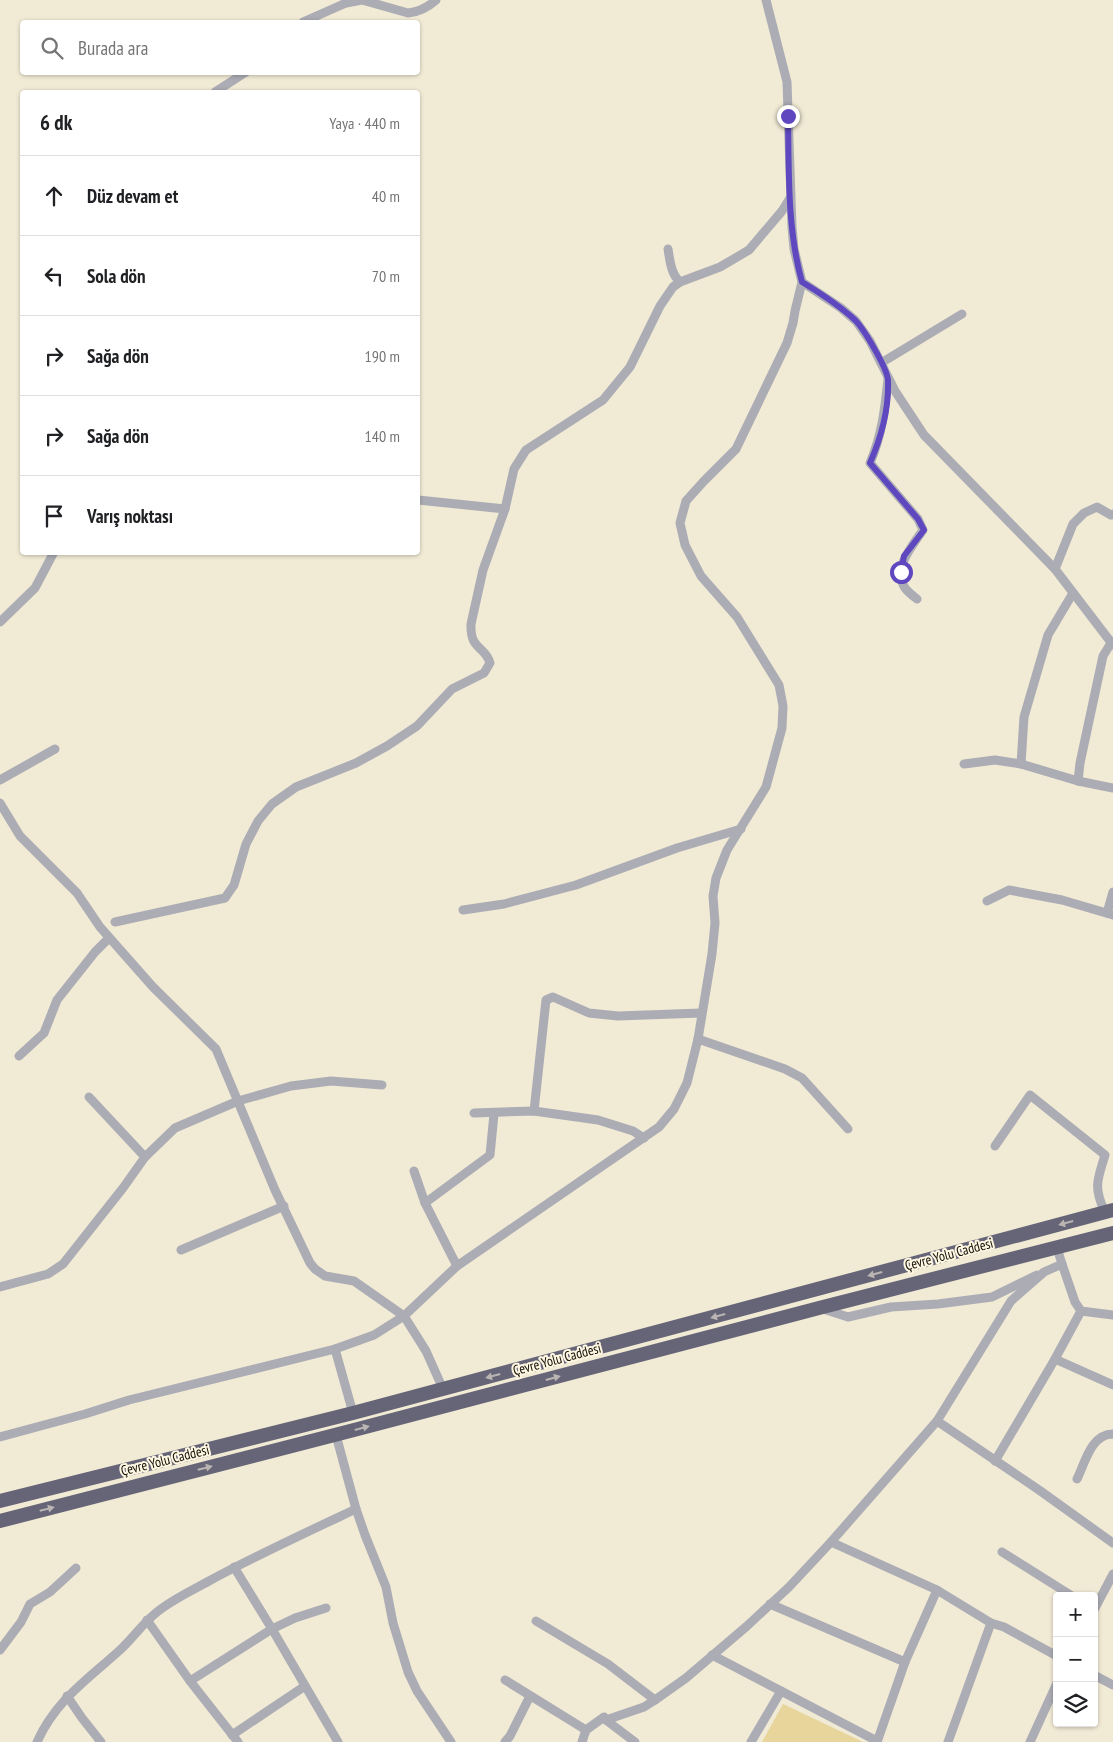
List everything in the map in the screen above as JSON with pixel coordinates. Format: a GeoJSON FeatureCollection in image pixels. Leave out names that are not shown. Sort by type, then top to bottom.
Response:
{"type":"FeatureCollection","features":[{"type":"Feature","properties":{"kind":"highway","name":"Çevre Yolu Caddesi"},"geometry":{"type":"LineString","coordinates":[[0,1501],[353,1413],[1110,1209]]}},
{"type":"Feature","properties":{"kind":"highway","name":"Çevre Yolu Caddesi"},"geometry":{"type":"LineString","coordinates":[[0,1521],[1113,1233]]}},
{"type":"Feature","properties":{"kind":"highway"},"geometry":{"type":"LineString","coordinates":[[1057,1248],[1113,1238]]}},
{"type":"Feature","properties":{"kind":"street"},"geometry":{"type":"LineString","coordinates":[[308,20],[346,3],[362,0],[408,13],[416,12],[436,0]]}},
{"type":"Feature","properties":{"kind":"street"},"geometry":{"type":"LineString","coordinates":[[0,1437],[80,1416],[128,1400],[335,1349],[374,1335],[404,1316],[457,1266],[659,1127],[674,1109],[687,1083],[698,1038],[712,954],[715,922],[713,896],[716,878],[727,850],[766,787],[782,728],[783,706],[780,685],[737,617],[701,576],[685,545],[680,524],[686,501],[736,449],[745,434],[787,343],[802,282],[794,249],[790,198],[786,82],[766,0]]}},
{"type":"Feature","properties":{"kind":"street"},"geometry":{"type":"LineString","coordinates":[[218,90],[241,75]]}},
{"type":"Feature","properties":{"kind":"street"},"geometry":{"type":"LineString","coordinates":[[115,922],[225,898],[234,885],[246,844],[258,821],[272,804],[296,787],[356,764],[387,746],[417,726],[452,689],[484,672],[490,663],[488,658],[474,644],[471,624],[483,570],[504,509],[514,469],[526,450],[603,400],[630,367],[660,306],[670,291],[680,282],[720,267],[749,250],[770,227],[790,198]]}},
{"type":"Feature","properties":{"kind":"street"},"geometry":{"type":"LineString","coordinates":[[668,249],[676,278],[680,282]]}},
{"type":"Feature","properties":{"kind":"street"},"geometry":{"type":"LineString","coordinates":[[802,282],[841,308],[856,321],[870,341],[888,378],[924,434],[1055,569],[1112,644],[1103,656],[1080,763],[1078,781]]}},
{"type":"Feature","properties":{"kind":"street"},"geometry":{"type":"LineString","coordinates":[[881,363],[962,314]]}},
{"type":"Feature","properties":{"kind":"street"},"geometry":{"type":"LineString","coordinates":[[888,378],[885,416],[878,445],[870,463],[918,519],[924,530],[904,556],[901,572],[904,587],[917,599]]}},
{"type":"Feature","properties":{"kind":"street"},"geometry":{"type":"LineString","coordinates":[[420,500],[504,509]]}},
{"type":"Feature","properties":{"kind":"street"},"geometry":{"type":"LineString","coordinates":[[1055,569],[1073,524],[1078,518],[1098,507],[1112,516]]}},
{"type":"Feature","properties":{"kind":"street"},"geometry":{"type":"LineString","coordinates":[[0,622],[35,588],[52,555]]}},
{"type":"Feature","properties":{"kind":"street"},"geometry":{"type":"LineString","coordinates":[[1021,764],[1024,717],[1048,635],[1073,593]]}},
{"type":"Feature","properties":{"kind":"street"},"geometry":{"type":"LineString","coordinates":[[0,780],[56,749]]}},
{"type":"Feature","properties":{"kind":"street"},"geometry":{"type":"LineString","coordinates":[[964,764],[995,760],[1021,764],[1078,781],[1113,788]]}},
{"type":"Feature","properties":{"kind":"street"},"geometry":{"type":"LineString","coordinates":[[0,803],[20,836],[77,893],[109,938],[153,987],[216,1049],[310,1263],[325,1276],[354,1281],[404,1316],[426,1351],[442,1389]]}},
{"type":"Feature","properties":{"kind":"street"},"geometry":{"type":"LineString","coordinates":[[463,910],[504,904],[576,885],[677,848],[741,829]]}},
{"type":"Feature","properties":{"kind":"street"},"geometry":{"type":"LineString","coordinates":[[987,901],[1009,890],[1062,900],[1110,914],[1113,892]]}},
{"type":"Feature","properties":{"kind":"street"},"geometry":{"type":"LineString","coordinates":[[19,1056],[44,1033],[57,1000],[78,971],[109,938]]}},
{"type":"Feature","properties":{"kind":"street"},"geometry":{"type":"LineString","coordinates":[[534,1111],[546,1000],[553,996],[589,1013],[618,1016],[701,1013]]}},
{"type":"Feature","properties":{"kind":"street"},"geometry":{"type":"LineString","coordinates":[[698,1038],[785,1068],[802,1078],[848,1129]]}},
{"type":"Feature","properties":{"kind":"street"},"geometry":{"type":"LineString","coordinates":[[0,1287],[48,1274],[63,1264],[145,1157],[175,1128],[238,1101],[291,1086],[331,1081],[382,1085]]}},
{"type":"Feature","properties":{"kind":"street"},"geometry":{"type":"LineString","coordinates":[[996,1146],[1030,1096],[1105,1155],[1096,1183],[1098,1197],[1110,1209]]}},
{"type":"Feature","properties":{"kind":"street"},"geometry":{"type":"LineString","coordinates":[[89,1098],[145,1157]]}},
{"type":"Feature","properties":{"kind":"street"},"geometry":{"type":"LineString","coordinates":[[474,1113],[494,1114],[534,1111],[598,1120],[633,1131],[644,1138]]}},
{"type":"Feature","properties":{"kind":"street"},"geometry":{"type":"LineString","coordinates":[[425,1203],[490,1154],[494,1114]]}},
{"type":"Feature","properties":{"kind":"street"},"geometry":{"type":"LineString","coordinates":[[414,1171],[425,1203],[457,1266]]}},
{"type":"Feature","properties":{"kind":"street"},"geometry":{"type":"LineString","coordinates":[[181,1250],[284,1206]]}},
{"type":"Feature","properties":{"kind":"street"},"geometry":{"type":"LineString","coordinates":[[1057,1248],[1075,1302],[1081,1311],[1113,1315]]}},
{"type":"Feature","properties":{"kind":"street"},"geometry":{"type":"LineString","coordinates":[[818,1308],[848,1317],[891,1307],[938,1304],[992,1296],[1062,1264]]}},
{"type":"Feature","properties":{"kind":"street"},"geometry":{"type":"LineString","coordinates":[[606,1720],[644,1707],[686,1678],[789,1587],[937,1421],[1011,1302],[1044,1272]]}},
{"type":"Feature","properties":{"kind":"street"},"geometry":{"type":"LineString","coordinates":[[995,1460],[1056,1359],[1081,1311]]}},
{"type":"Feature","properties":{"kind":"street"},"geometry":{"type":"LineString","coordinates":[[335,1349],[353,1413]]}},
{"type":"Feature","properties":{"kind":"street"},"geometry":{"type":"LineString","coordinates":[[1056,1359],[1113,1385]]}},
{"type":"Feature","properties":{"kind":"street"},"geometry":{"type":"LineString","coordinates":[[937,1421],[1113,1543]]}},
{"type":"Feature","properties":{"kind":"street"},"geometry":{"type":"LineString","coordinates":[[1077,1479],[1098,1438],[1107,1434],[1113,1434]]}},
{"type":"Feature","properties":{"kind":"street"},"geometry":{"type":"LineString","coordinates":[[336,1435],[364,1535],[386,1587],[393,1623],[408,1672],[417,1691],[450,1742]]}},
{"type":"Feature","properties":{"kind":"street"},"geometry":{"type":"LineString","coordinates":[[37,1742],[58,1706],[120,1649],[147,1620],[174,1600],[234,1567],[356,1509]]}},
{"type":"Feature","properties":{"kind":"street"},"geometry":{"type":"LineString","coordinates":[[831,1542],[937,1590],[991,1623],[1053,1654]]}},
{"type":"Feature","properties":{"kind":"street"},"geometry":{"type":"LineString","coordinates":[[1002,1552],[1066,1592]]}},
{"type":"Feature","properties":{"kind":"street"},"geometry":{"type":"LineString","coordinates":[[234,1567],[272,1628],[338,1742]]}},
{"type":"Feature","properties":{"kind":"street"},"geometry":{"type":"LineString","coordinates":[[0,1650],[21,1622],[30,1604],[50,1592],[76,1568]]}},
{"type":"Feature","properties":{"kind":"street"},"geometry":{"type":"LineString","coordinates":[[1098,1602],[1113,1574]]}},
{"type":"Feature","properties":{"kind":"street"},"geometry":{"type":"LineString","coordinates":[[712,1655],[877,1742],[905,1662],[937,1590]]}},
{"type":"Feature","properties":{"kind":"street"},"geometry":{"type":"LineString","coordinates":[[770,1604],[905,1662]]}},
{"type":"Feature","properties":{"kind":"street"},"geometry":{"type":"LineString","coordinates":[[190,1681],[272,1628],[326,1608]]}},
{"type":"Feature","properties":{"kind":"street"},"geometry":{"type":"LineString","coordinates":[[147,1620],[190,1681],[235,1738],[305,1686]]}},
{"type":"Feature","properties":{"kind":"street"},"geometry":{"type":"LineString","coordinates":[[536,1621],[608,1664],[655,1700]]}},
{"type":"Feature","properties":{"kind":"street"},"geometry":{"type":"LineString","coordinates":[[948,1742],[991,1623]]}},
{"type":"Feature","properties":{"kind":"street"},"geometry":{"type":"LineString","coordinates":[[1098,1677],[1113,1685]]}},
{"type":"Feature","properties":{"kind":"street"},"geometry":{"type":"LineString","coordinates":[[505,1680],[586,1730]]}},
{"type":"Feature","properties":{"kind":"street"},"geometry":{"type":"LineString","coordinates":[[751,1742],[782,1691]]}},
{"type":"Feature","properties":{"kind":"street"},"geometry":{"type":"LineString","coordinates":[[1030,1742],[1053,1693]]}},
{"type":"Feature","properties":{"kind":"street"},"geometry":{"type":"LineString","coordinates":[[68,1696],[101,1742]]}},
{"type":"Feature","properties":{"kind":"street"},"geometry":{"type":"LineString","coordinates":[[505,1742],[510,1736],[530,1696]]}},
{"type":"Feature","properties":{"kind":"street"},"geometry":{"type":"LineString","coordinates":[[582,1742],[586,1730],[604,1717],[635,1742]]}},
{"type":"Feature","properties":{"kind":"shaded area"},"geometry":{"type":"Polygon","coordinates":[[[783,1704],[863,1742],[762,1742],[783,1704]]]}},
{"type":"Feature","properties":{"kind":"route"},"geometry":{"type":"LineString","coordinates":[[788,116],[792,227],[794,249],[802,282],[841,308],[856,321],[870,341],[888,378],[885,416],[878,445],[870,463],[918,519],[924,530],[904,556],[901,572]]}}]}
